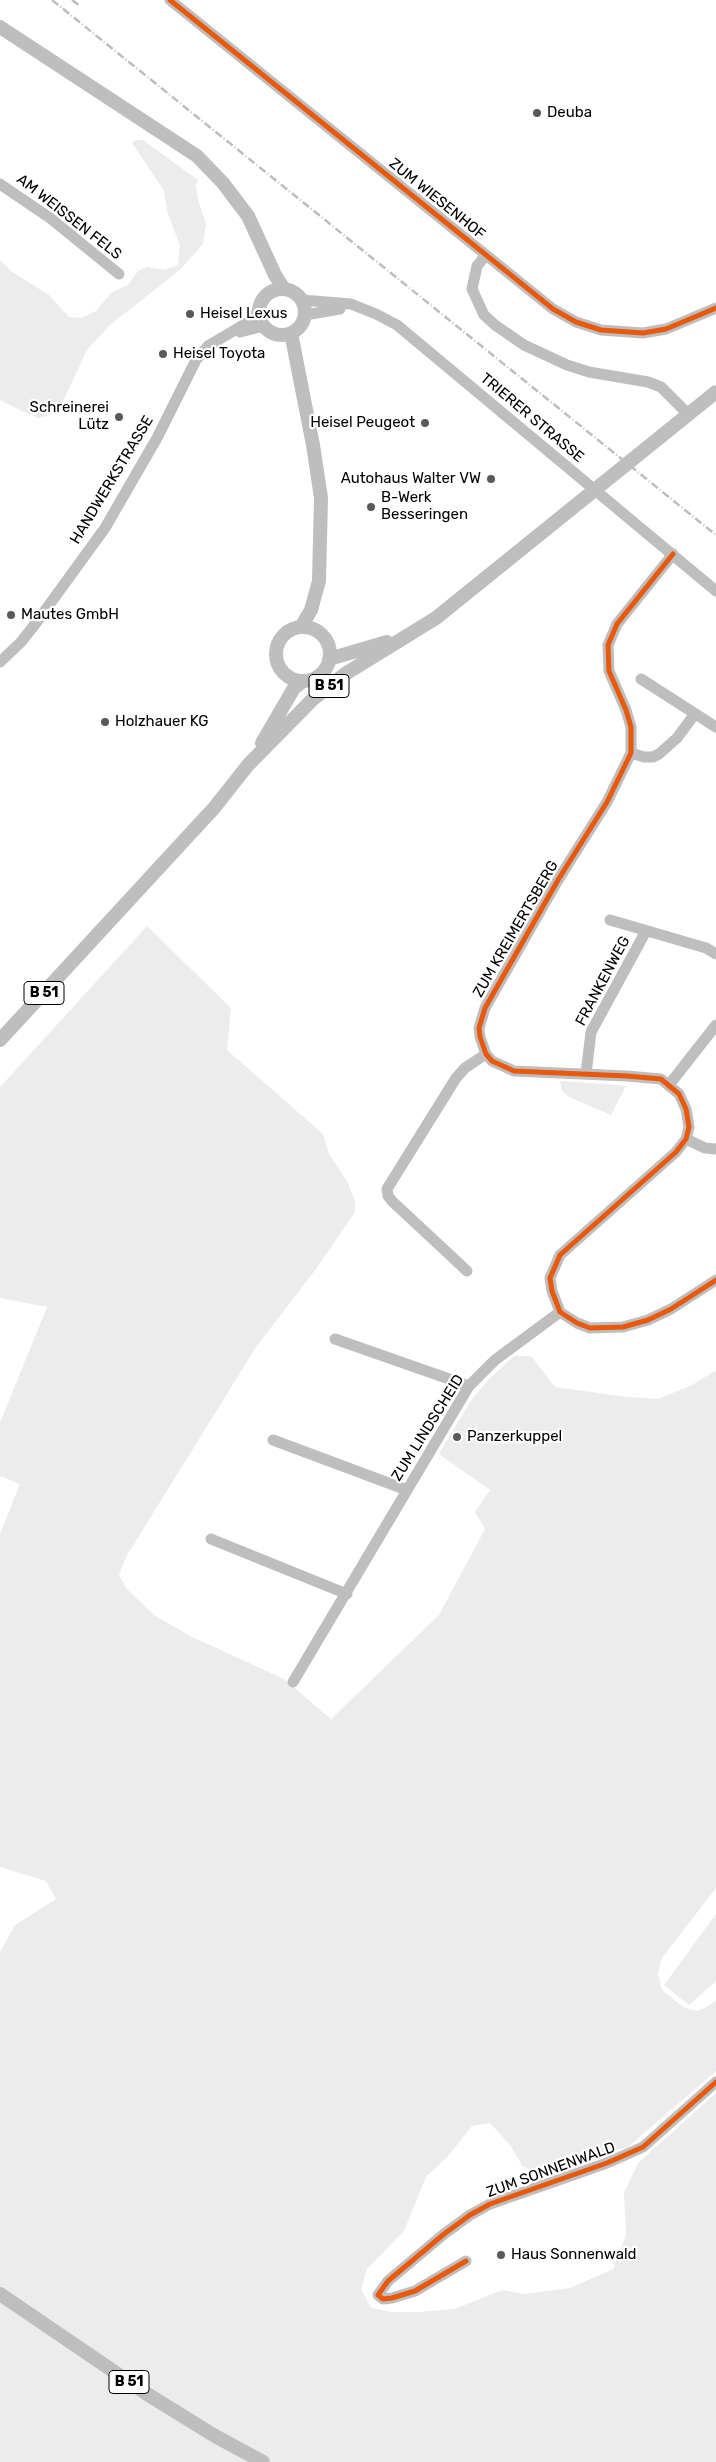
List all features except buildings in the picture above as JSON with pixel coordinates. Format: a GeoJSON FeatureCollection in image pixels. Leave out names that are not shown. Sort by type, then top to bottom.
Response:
{"type":"FeatureCollection","features":[{"type":"Feature","properties":{"kind":"main road"},"geometry":{"type":"LineString","coordinates":[[0,27],[197,156],[223,183],[248,216],[274,275],[284,289]]}},
{"type":"Feature","properties":{"kind":"main road"},"geometry":{"type":"LineString","coordinates":[[238,202],[250,229],[267,280],[268,293]]}},
{"type":"Feature","properties":{"kind":"main road"},"geometry":{"type":"LineString","coordinates":[[284,289],[292,291],[302,300],[305,314],[301,326],[284,334],[264,326],[259,310],[268,293],[284,289]]}},
{"type":"Feature","properties":{"kind":"main road"},"geometry":{"type":"LineString","coordinates":[[284,334],[314,445],[321,498],[321,561],[316,597],[316,631]]}},
{"type":"Feature","properties":{"kind":"main road","name":"B 51"},"geometry":{"type":"LineString","coordinates":[[0,1040],[214,808],[248,765],[296,715],[331,684],[424,625],[716,392]]}},
{"type":"Feature","properties":{"kind":"main road"},"geometry":{"type":"LineString","coordinates":[[302,627],[316,597]]}},
{"type":"Feature","properties":{"kind":"main road","name":"B 51"},"geometry":{"type":"LineString","coordinates":[[329,654],[366,648],[402,637],[424,625]]}},
{"type":"Feature","properties":{"kind":"main road"},"geometry":{"type":"LineString","coordinates":[[302,627],[316,631],[325,639],[329,654],[321,674],[310,680],[303,681],[284,674],[276,660],[278,643],[290,630],[302,627]]}},
{"type":"Feature","properties":{"kind":"main road","name":"B 51"},"geometry":{"type":"LineString","coordinates":[[272,726],[286,682],[284,674]]}},
{"type":"Feature","properties":{"kind":"main road","name":"B 51"},"geometry":{"type":"LineString","coordinates":[[248,765],[294,688],[303,681]]}},
{"type":"Feature","properties":{"kind":"main road","name":"B 51"},"geometry":{"type":"LineString","coordinates":[[0,2294],[147,2394],[214,2436],[263,2462]]}},
{"type":"Feature","properties":{"kind":"street","name":"ZUM WIESENHOF"},"geometry":{"type":"LineString","coordinates":[[170,0],[554,309],[576,322],[601,330],[643,333],[666,329],[716,308]]}},
{"type":"Feature","properties":{"kind":"street","name":"AM WEISSEN FELS"},"geometry":{"type":"LineString","coordinates":[[0,184],[50,218],[119,274]]}},
{"type":"Feature","properties":{"kind":"street"},"geometry":{"type":"LineString","coordinates":[[486,255],[477,266],[472,289],[484,315],[495,325],[524,345],[567,365],[589,372],[648,382],[661,387],[688,414]]}},
{"type":"Feature","properties":{"kind":"street","name":"TRIERER STRASSE"},"geometry":{"type":"LineString","coordinates":[[302,300],[351,304],[397,325],[716,591]]}},
{"type":"Feature","properties":{"kind":"street","name":"TRIERER STRASSE"},"geometry":{"type":"LineString","coordinates":[[305,314],[332,309],[369,312]]}},
{"type":"Feature","properties":{"kind":"street","name":"HANDWERKSTRASSE"},"geometry":{"type":"LineString","coordinates":[[0,662],[26,636],[105,528],[156,438],[196,360],[208,346],[250,321],[259,310]]}},
{"type":"Feature","properties":{"kind":"street","name":"HANDWERKSTRASSE"},"geometry":{"type":"LineString","coordinates":[[227,336],[264,326]]}},
{"type":"Feature","properties":{"kind":"street","name":"ZUM KREIMERTSBERG"},"geometry":{"type":"LineString","coordinates":[[486,1054],[479,1028],[485,1008],[558,880],[607,802],[632,753],[631,727],[626,710],[609,671],[608,645],[617,624],[673,554]]}},
{"type":"Feature","properties":{"kind":"street"},"geometry":{"type":"LineString","coordinates":[[641,679],[694,715],[716,727]]}},
{"type":"Feature","properties":{"kind":"street"},"geometry":{"type":"LineString","coordinates":[[632,753],[653,757],[659,754],[677,738],[694,715]]}},
{"type":"Feature","properties":{"kind":"street","name":"FRANKENWEG"},"geometry":{"type":"LineString","coordinates":[[610,920],[711,951]]}},
{"type":"Feature","properties":{"kind":"street","name":"FRANKENWEG"},"geometry":{"type":"LineString","coordinates":[[586,1074],[591,1032],[646,931]]}},
{"type":"Feature","properties":{"kind":"street"},"geometry":{"type":"LineString","coordinates":[[669,1084],[716,1025]]}},
{"type":"Feature","properties":{"kind":"street"},"geometry":{"type":"LineString","coordinates":[[467,1271],[393,1202],[388,1196],[387,1189],[456,1078],[465,1068],[486,1054],[500,1066],[514,1071],[661,1079],[679,1094],[686,1109],[689,1127],[686,1139],[661,1166],[560,1255],[550,1278],[552,1291],[560,1312],[577,1323],[590,1328],[622,1327],[648,1320],[671,1309],[716,1280]]}},
{"type":"Feature","properties":{"kind":"street"},"geometry":{"type":"LineString","coordinates":[[686,1139],[700,1146],[716,1149]]}},
{"type":"Feature","properties":{"kind":"street","name":"ZUM LINDSCHEID"},"geometry":{"type":"LineString","coordinates":[[293,1682],[348,1594],[469,1386],[494,1360],[560,1312]]}},
{"type":"Feature","properties":{"kind":"street"},"geometry":{"type":"LineString","coordinates":[[335,1339],[469,1386]]}},
{"type":"Feature","properties":{"kind":"street"},"geometry":{"type":"LineString","coordinates":[[273,1440],[407,1490]]}},
{"type":"Feature","properties":{"kind":"street"},"geometry":{"type":"LineString","coordinates":[[211,1539],[348,1594]]}},
{"type":"Feature","properties":{"kind":"street","name":"ZUM SONNENWALD"},"geometry":{"type":"LineString","coordinates":[[466,2261],[415,2291],[383,2299],[378,2295],[388,2282],[444,2234],[470,2216],[490,2204],[607,2163],[643,2147],[716,2082]]}},
{"type":"Feature","properties":{"kind":"shaded area"},"geometry":{"type":"Polygon","coordinates":[[[136,140],[143,140],[198,180],[196,185],[198,200],[206,224],[203,244],[180,270],[110,325],[87,350],[61,406],[50,415],[39,418],[0,400],[0,260],[11,271],[49,295],[69,317],[81,318],[96,311],[111,293],[129,284],[138,271],[147,267],[164,270],[178,265],[180,246],[167,211],[164,191],[132,143],[136,140]]]}},
{"type":"Feature","properties":{"kind":"shaded area"},"geometry":{"type":"Polygon","coordinates":[[[147,926],[231,1008],[227,1050],[323,1134],[329,1154],[347,1181],[355,1201],[355,1212],[316,1269],[256,1347],[126,1557],[119,1575],[126,1588],[154,1615],[188,1635],[284,1679],[331,1719],[439,1615],[485,1529],[475,1512],[490,1490],[439,1454],[470,1402],[488,1380],[514,1356],[531,1356],[555,1387],[627,1397],[658,1399],[692,1385],[716,1370],[716,1888],[662,1958],[658,1974],[662,1990],[683,2007],[697,2011],[709,2006],[716,2000],[716,2071],[628,2147],[537,2170],[523,2167],[510,2145],[490,2123],[472,2126],[448,2156],[426,2177],[404,2231],[367,2269],[361,2289],[371,2308],[391,2312],[419,2312],[454,2309],[503,2290],[524,2294],[570,2288],[613,2269],[626,2235],[624,2193],[638,2163],[716,2093],[716,2462],[0,2462],[0,1952],[15,1925],[56,1899],[46,1881],[0,1867],[0,1534],[20,1484],[0,1476],[0,1423],[47,1307],[0,1298],[0,1087],[147,926]]]}},
{"type":"Feature","properties":{"kind":"shaded area"},"geometry":{"type":"Polygon","coordinates":[[[560,1081],[626,1086],[611,1115],[569,1097],[562,1091],[560,1081]]]}},
{"type":"Feature","properties":{"kind":"shaded area"},"geometry":{"type":"Polygon","coordinates":[[[716,1914],[716,1981],[689,2005],[664,1985],[716,1914]]]}},
{"type":"Feature","properties":{"kind":"railway"},"geometry":{"type":"LineString","coordinates":[[52,0],[716,535]]}},
{"type":"Feature","properties":{"kind":"railway"},"geometry":{"type":"LineString","coordinates":[[72,0],[80,6]]}},
{"type":"Feature","properties":{"kind":"cycle path"},"geometry":{"type":"LineString","coordinates":[[170,0],[553,309],[576,322],[601,330],[643,333],[666,329],[716,308]]}},
{"type":"Feature","properties":{"kind":"cycle path"},"geometry":{"type":"LineString","coordinates":[[673,554],[617,624],[608,645],[609,671],[626,710],[631,727],[631,753],[607,802],[558,880],[485,1008],[479,1028],[486,1054],[492,1061],[514,1071],[661,1079],[679,1094],[686,1109],[689,1127],[686,1139],[676,1152],[560,1255],[550,1278],[552,1291],[560,1312],[577,1323],[590,1328],[623,1327],[648,1320],[671,1309],[716,1280]]}},
{"type":"Feature","properties":{"kind":"cycle path"},"geometry":{"type":"LineString","coordinates":[[466,2261],[415,2291],[383,2299],[378,2295],[388,2281],[444,2234],[470,2215],[490,2204],[607,2163],[643,2147],[716,2082]]}},
{"type":"Feature","properties":{"kind":"place","name":"Deuba"},"geometry":{"type":"Point","coordinates":[537,113]}},
{"type":"Feature","properties":{"kind":"place","name":"Heisel Lexus"},"geometry":{"type":"Point","coordinates":[190,314]}},
{"type":"Feature","properties":{"kind":"place","name":"Heisel Toyota"},"geometry":{"type":"Point","coordinates":[163,354]}},
{"type":"Feature","properties":{"kind":"place","name":"Schreinerei Lütz"},"geometry":{"type":"Point","coordinates":[119,417]}},
{"type":"Feature","properties":{"kind":"place","name":"Heisel Peugeot"},"geometry":{"type":"Point","coordinates":[425,423]}},
{"type":"Feature","properties":{"kind":"place","name":"Autohaus Walter VW"},"geometry":{"type":"Point","coordinates":[491,479]}},
{"type":"Feature","properties":{"kind":"place","name":"B-Werk Besseringen"},"geometry":{"type":"Point","coordinates":[371,507]}},
{"type":"Feature","properties":{"kind":"place","name":"Mautes GmbH"},"geometry":{"type":"Point","coordinates":[11,615]}},
{"type":"Feature","properties":{"kind":"place","name":"Holzhauer KG"},"geometry":{"type":"Point","coordinates":[105,722]}},
{"type":"Feature","properties":{"kind":"place","name":"Panzerkuppel"},"geometry":{"type":"Point","coordinates":[457,1437]}},
{"type":"Feature","properties":{"kind":"place","name":"Haus Sonnenwald"},"geometry":{"type":"Point","coordinates":[501,2255]}}]}
